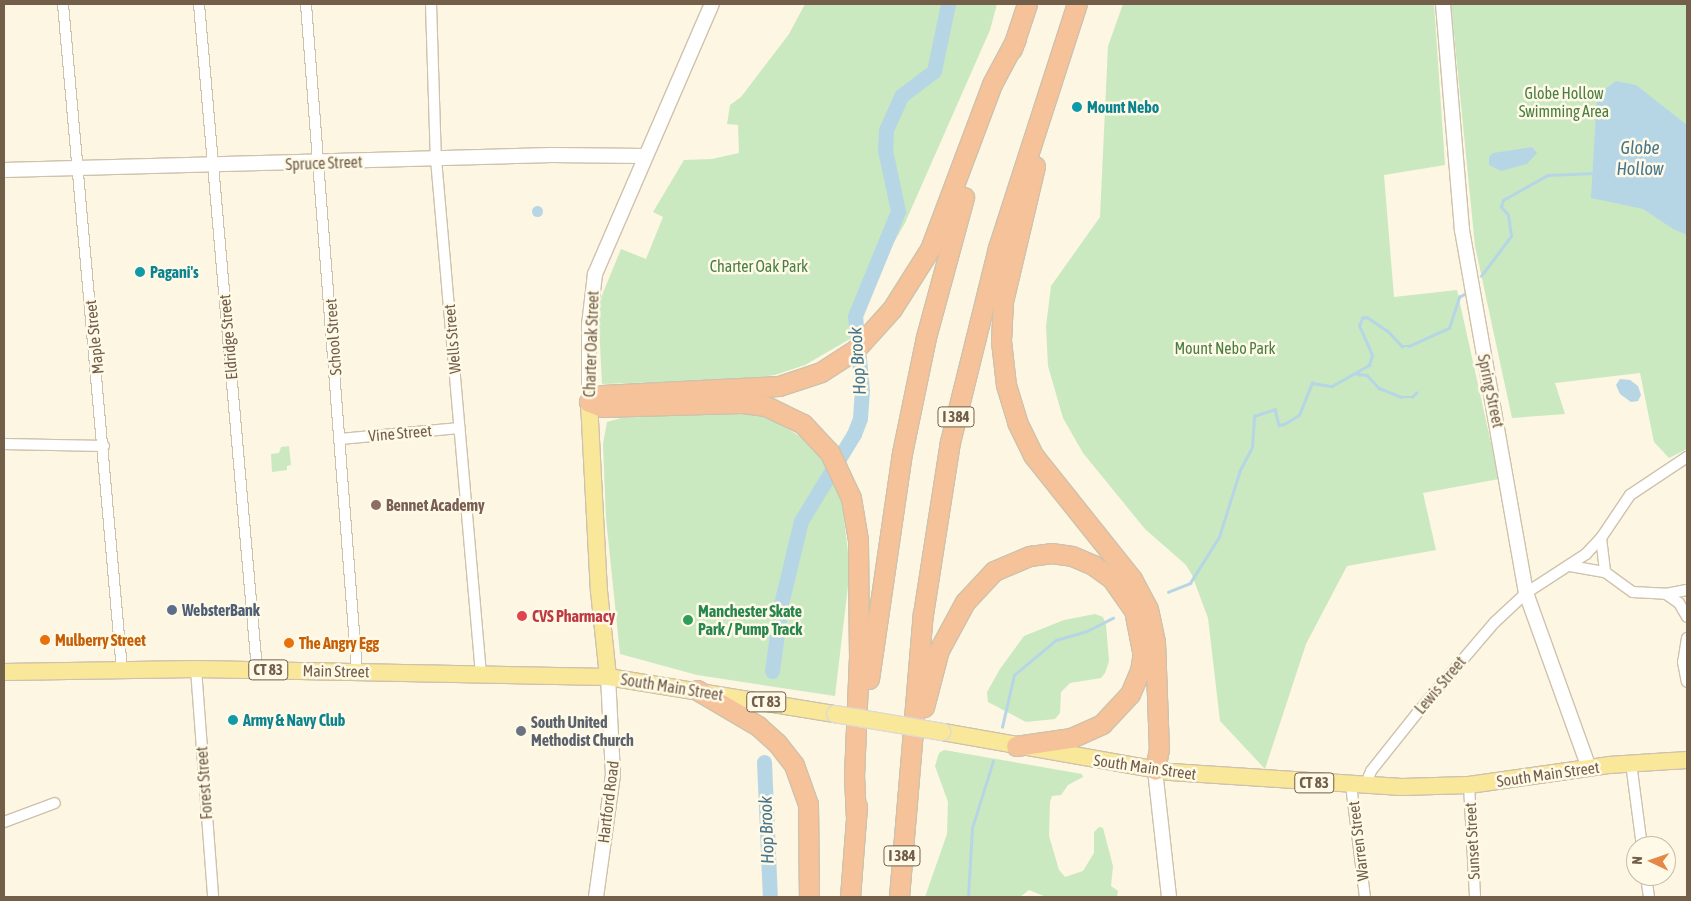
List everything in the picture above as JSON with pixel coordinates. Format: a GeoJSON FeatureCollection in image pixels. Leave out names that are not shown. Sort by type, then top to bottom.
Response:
{"type":"FeatureCollection","features":[{"type":"Feature","properties":{"kind":"highway"},"geometry":{"type":"LineString","coordinates":[[850,897],[878,602],[908,419],[953,235],[1028,4]]}},
{"type":"Feature","properties":{"kind":"highway","name":"I 384"},"geometry":{"type":"LineString","coordinates":[[899,897],[926,594],[950,442],[1000,241],[1077,4]]}},
{"type":"Feature","properties":{"kind":"highway"},"geometry":{"type":"LineString","coordinates":[[1068,32],[1060,84],[1007,277],[1001,325],[1002,359],[1013,411],[1033,455],[1132,579],[1148,609],[1156,651],[1159,753],[1154,770]]}},
{"type":"Feature","properties":{"kind":"highway"},"geometry":{"type":"LineString","coordinates":[[589,402],[602,395],[770,387],[804,378],[840,360],[868,338],[902,297],[930,249],[992,84],[1016,39]]}},
{"type":"Feature","properties":{"kind":"highway"},"geometry":{"type":"LineString","coordinates":[[589,402],[602,407],[758,404],[796,419],[826,446],[843,476],[854,507],[858,540],[859,658],[854,776],[856,818]]}},
{"type":"Feature","properties":{"kind":"highway"},"geometry":{"type":"LineString","coordinates":[[905,814],[924,704],[939,650],[966,602],[994,571],[1022,558],[1045,554],[1072,556],[1093,565],[1112,579],[1130,601],[1140,626],[1143,651],[1147,754],[1154,770]]}},
{"type":"Feature","properties":{"kind":"highway"},"geometry":{"type":"LineString","coordinates":[[1016,746],[1071,738],[1102,724],[1130,694],[1140,671],[1143,651]]}},
{"type":"Feature","properties":{"kind":"highway"},"geometry":{"type":"LineString","coordinates":[[697,690],[758,726],[777,743],[794,765],[808,804],[809,897]]}},
{"type":"Feature","properties":{"kind":"main road","name":"Charter Oak Street"},"geometry":{"type":"LineString","coordinates":[[589,402],[598,573],[608,677]]}},
{"type":"Feature","properties":{"kind":"main road","name":"Main Street"},"geometry":{"type":"LineString","coordinates":[[4,672],[196,669],[608,677]]}},
{"type":"Feature","properties":{"kind":"main road","name":"South Main Street"},"geometry":{"type":"LineString","coordinates":[[608,677],[697,690],[1154,770],[1358,785],[1469,785],[1631,763],[1687,760]]}},
{"type":"Feature","properties":{"kind":"street","name":"Maple Street"},"geometry":{"type":"LineString","coordinates":[[63,4],[104,446],[122,670]]}},
{"type":"Feature","properties":{"kind":"street","name":"Eldridge Street"},"geometry":{"type":"LineString","coordinates":[[199,4],[257,670]]}},
{"type":"Feature","properties":{"kind":"street","name":"School Street"},"geometry":{"type":"LineString","coordinates":[[306,4],[320,163],[357,671]]}},
{"type":"Feature","properties":{"kind":"street","name":"Wells Street"},"geometry":{"type":"LineString","coordinates":[[431,4],[436,158],[481,674]]}},
{"type":"Feature","properties":{"kind":"street","name":"Charter Oak Street"},"geometry":{"type":"LineString","coordinates":[[589,402],[592,287],[644,156],[712,4]]}},
{"type":"Feature","properties":{"kind":"street","name":"Spring Street"},"geometry":{"type":"LineString","coordinates":[[1442,4],[1462,230],[1526,593],[1589,768]]}},
{"type":"Feature","properties":{"kind":"street","name":"Spruce Street"},"geometry":{"type":"LineString","coordinates":[[4,170],[214,166],[436,158],[644,156]]}},
{"type":"Feature","properties":{"kind":"street","name":"Vine Street"},"geometry":{"type":"LineString","coordinates":[[340,439],[459,428]]}},
{"type":"Feature","properties":{"kind":"street"},"geometry":{"type":"LineString","coordinates":[[4,444],[104,446]]}},
{"type":"Feature","properties":{"kind":"street","name":"Lewis Street"},"geometry":{"type":"LineString","coordinates":[[1358,785],[1371,772],[1442,682],[1495,622],[1526,593],[1552,573],[1570,566],[1601,538],[1630,495],[1687,457]]}},
{"type":"Feature","properties":{"kind":"street"},"geometry":{"type":"LineString","coordinates":[[1601,538],[1605,572]]}},
{"type":"Feature","properties":{"kind":"street"},"geometry":{"type":"LineString","coordinates":[[1570,566],[1605,572],[1633,592],[1666,594],[1687,590]]}},
{"type":"Feature","properties":{"kind":"street"},"geometry":{"type":"LineString","coordinates":[[1666,594],[1679,603],[1687,617]]}},
{"type":"Feature","properties":{"kind":"street"},"geometry":{"type":"LineString","coordinates":[[1687,638],[1683,662],[1687,682]]}},
{"type":"Feature","properties":{"kind":"street","name":"Forest Street"},"geometry":{"type":"LineString","coordinates":[[196,669],[213,897]]}},
{"type":"Feature","properties":{"kind":"street","name":"Hartford Road"},"geometry":{"type":"LineString","coordinates":[[596,897],[613,776],[608,677]]}},
{"type":"Feature","properties":{"kind":"street"},"geometry":{"type":"LineString","coordinates":[[1631,763],[1641,836]]}},
{"type":"Feature","properties":{"kind":"street"},"geometry":{"type":"LineString","coordinates":[[1154,770],[1169,897]]}},
{"type":"Feature","properties":{"kind":"street","name":"Warren Street"},"geometry":{"type":"LineString","coordinates":[[1358,785],[1365,897]]}},
{"type":"Feature","properties":{"kind":"street","name":"Sunset Street"},"geometry":{"type":"LineString","coordinates":[[1469,785],[1475,897]]}},
{"type":"Feature","properties":{"kind":"street"},"geometry":{"type":"LineString","coordinates":[[4,822],[55,803]]}},
{"type":"Feature","properties":{"kind":"green space","name":"Charter Oak Park"},"geometry":{"type":"Polygon","coordinates":[[[805,4],[997,4],[990,30],[905,223],[862,299],[855,336],[805,365],[775,375],[747,379],[602,384],[598,305],[621,249],[646,259],[663,217],[653,212],[684,160],[712,159],[739,153],[738,125],[727,124],[730,105],[741,97],[789,34],[805,4]]]}},
{"type":"Feature","properties":{"kind":"green space","name":"Mount Nebo Park"},"geometry":{"type":"Polygon","coordinates":[[[1123,4],[1434,4],[1445,165],[1384,175],[1394,297],[1457,290],[1499,479],[1423,493],[1436,550],[1347,566],[1306,644],[1265,769],[1220,721],[1208,618],[1192,575],[1186,565],[1145,529],[1083,453],[1063,418],[1048,366],[1046,326],[1051,286],[1100,217],[1108,46],[1123,4]]]}},
{"type":"Feature","properties":{"kind":"green space","name":"Globe Hollow Swimming Area"},"geometry":{"type":"Polygon","coordinates":[[[1451,4],[1687,4],[1687,449],[1669,458],[1654,442],[1640,373],[1555,383],[1565,414],[1512,418],[1475,246],[1451,4]]]}},
{"type":"Feature","properties":{"kind":"green space"},"geometry":{"type":"Polygon","coordinates":[[[727,413],[766,416],[816,446],[841,494],[850,569],[835,696],[697,675],[620,654],[606,518],[603,444],[607,422],[621,418],[727,413]]]}},
{"type":"Feature","properties":{"kind":"green space"},"geometry":{"type":"Polygon","coordinates":[[[289,446],[291,465],[287,466],[287,470],[272,472],[271,454],[279,453],[281,447],[289,446]]]}},
{"type":"Feature","properties":{"kind":"green space"},"geometry":{"type":"Polygon","coordinates":[[[1095,614],[1103,617],[1106,625],[1109,661],[1105,673],[1101,678],[1070,683],[1061,692],[1060,713],[1055,719],[1026,722],[988,702],[987,692],[1000,669],[1024,636],[1064,620],[1095,614]]]}},
{"type":"Feature","properties":{"kind":"green space"},"geometry":{"type":"Polygon","coordinates":[[[944,750],[1082,774],[1083,777],[1068,785],[1061,795],[1052,796],[1050,802],[1049,836],[1059,870],[1065,877],[1083,871],[1094,853],[1094,832],[1099,827],[1103,828],[1113,866],[1111,886],[1118,891],[1117,897],[1046,897],[1029,890],[1020,897],[925,897],[947,834],[948,802],[935,766],[939,753],[944,750]]]}},
{"type":"Feature","properties":{"kind":"water","name":"Globe Hollow"},"geometry":{"type":"Polygon","coordinates":[[[1616,81],[1636,85],[1687,125],[1687,235],[1673,229],[1643,209],[1591,198],[1597,95],[1616,81]]]}},
{"type":"Feature","properties":{"kind":"water"},"geometry":{"type":"Polygon","coordinates":[[[1532,147],[1537,153],[1527,164],[1501,171],[1489,165],[1489,157],[1493,153],[1532,147]]]}},
{"type":"Feature","properties":{"kind":"water"},"geometry":{"type":"Polygon","coordinates":[[[537,205],[543,211],[537,217],[531,211],[537,205]]]}},
{"type":"Feature","properties":{"kind":"water"},"geometry":{"type":"Polygon","coordinates":[[[1620,379],[1630,380],[1638,386],[1641,395],[1638,401],[1631,402],[1620,394],[1616,385],[1620,379]]]}},
{"type":"Feature","properties":{"kind":"waterway","name":"Hop Brook"},"geometry":{"type":"LineString","coordinates":[[772,671],[781,604],[801,521],[854,434],[860,418],[862,391],[855,316],[898,211],[885,150],[886,130],[901,96],[934,71],[948,4]]}},
{"type":"Feature","properties":{"kind":"waterway"},"geometry":{"type":"LineString","coordinates":[[1481,276],[1511,236],[1508,215],[1501,207],[1503,200],[1548,175],[1594,173]]}},
{"type":"Feature","properties":{"kind":"waterway"},"geometry":{"type":"LineString","coordinates":[[1168,592],[1190,583],[1219,537],[1240,470],[1252,447],[1254,416],[1275,409],[1279,425],[1284,424],[1299,415],[1312,383],[1332,386],[1369,365],[1372,355],[1359,326],[1362,318],[1367,317],[1388,331],[1402,346],[1409,346],[1449,328],[1459,297],[1466,293]]}},
{"type":"Feature","properties":{"kind":"waterway"},"geometry":{"type":"LineString","coordinates":[[1357,374],[1367,375],[1379,388],[1401,397],[1412,397],[1416,393]]}},
{"type":"Feature","properties":{"kind":"waterway"},"geometry":{"type":"LineString","coordinates":[[1002,727],[1014,675],[1056,640],[1087,631],[1113,618]]}},
{"type":"Feature","properties":{"kind":"waterway"},"geometry":{"type":"LineString","coordinates":[[968,897],[972,828],[993,761]]}},
{"type":"Feature","properties":{"kind":"waterway","name":"Hop Brook"},"geometry":{"type":"LineString","coordinates":[[764,762],[770,897]]}},
{"type":"Feature","properties":{"kind":"place","name":"Mount Nebo"},"geometry":{"type":"Point","coordinates":[1077,107]}},
{"type":"Feature","properties":{"kind":"place","name":"Pagani's"},"geometry":{"type":"Point","coordinates":[140,272]}},
{"type":"Feature","properties":{"kind":"place","name":"Bennet Academy"},"geometry":{"type":"Point","coordinates":[376,505]}},
{"type":"Feature","properties":{"kind":"place","name":"WebsterBank"},"geometry":{"type":"Point","coordinates":[172,610]}},
{"type":"Feature","properties":{"kind":"place","name":"CVS Pharmacy"},"geometry":{"type":"Point","coordinates":[522,616]}},
{"type":"Feature","properties":{"kind":"place","name":"Manchester Skate Park / Pump Track"},"geometry":{"type":"Point","coordinates":[688,620]}},
{"type":"Feature","properties":{"kind":"place","name":"Mulberry Street"},"geometry":{"type":"Point","coordinates":[45,640]}},
{"type":"Feature","properties":{"kind":"place","name":"The Angry Egg"},"geometry":{"type":"Point","coordinates":[289,643]}},
{"type":"Feature","properties":{"kind":"place","name":"Army & Navy Club"},"geometry":{"type":"Point","coordinates":[233,720]}},
{"type":"Feature","properties":{"kind":"place","name":"South United Methodist Church"},"geometry":{"type":"Point","coordinates":[521,731]}}]}
